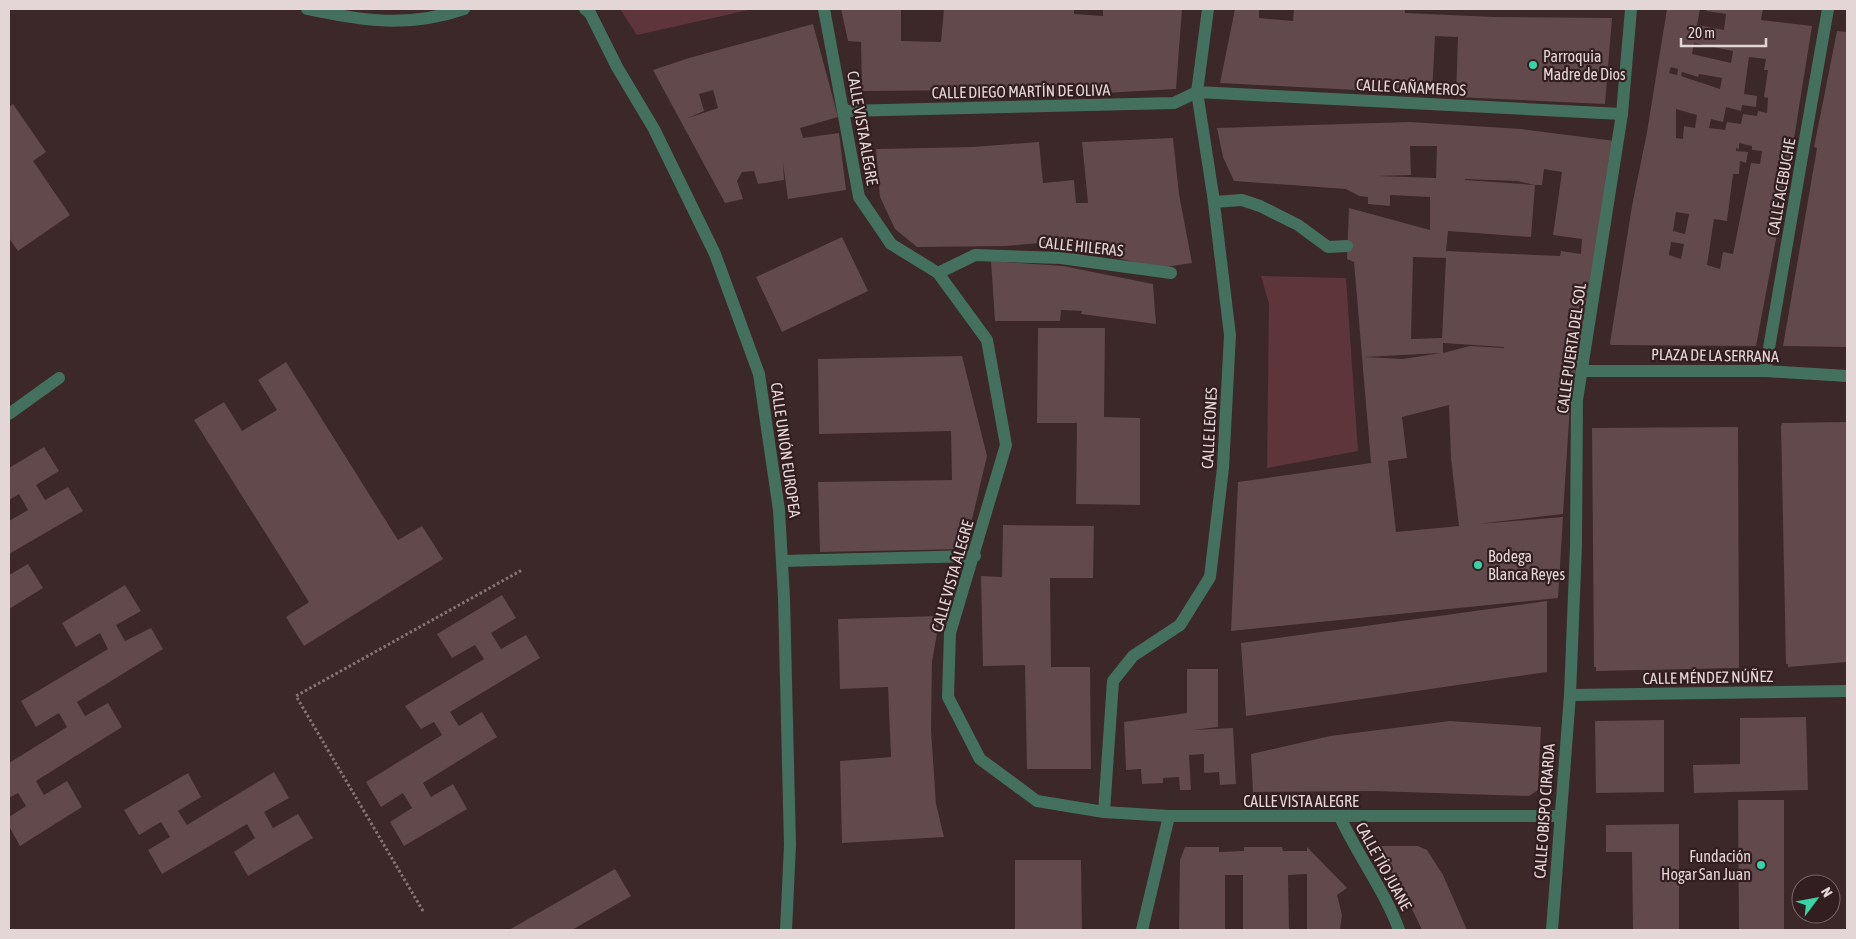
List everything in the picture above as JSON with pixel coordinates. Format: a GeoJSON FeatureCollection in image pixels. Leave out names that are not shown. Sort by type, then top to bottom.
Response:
{"type":"FeatureCollection","features":[{"type":"Feature","properties":{"kind":"street"},"geometry":{"type":"LineString","coordinates":[[308,9],[358,20],[404,22],[464,9]]}},
{"type":"Feature","properties":{"kind":"street","name":"CALLE VISTA ALEGRE"},"geometry":{"type":"LineString","coordinates":[[824,9],[859,197],[891,244],[938,273],[987,340],[1006,445],[975,556],[950,633],[948,697],[980,759],[1037,801],[1104,812],[1169,816],[1340,818],[1560,816]]}},
{"type":"Feature","properties":{"kind":"street","name":"CALLE LEONES"},"geometry":{"type":"LineString","coordinates":[[1104,812],[1113,681],[1133,656],[1180,625],[1210,578],[1224,468],[1230,335],[1214,202],[1197,92],[1208,9]]}},
{"type":"Feature","properties":{"kind":"street","name":"CALLE PUERTA DEL SOL"},"geometry":{"type":"LineString","coordinates":[[1570,695],[1576,545],[1577,400],[1622,114],[1631,9]]}},
{"type":"Feature","properties":{"kind":"street","name":"CALLE ACEBUCHE"},"geometry":{"type":"LineString","coordinates":[[1765,371],[1828,9]]}},
{"type":"Feature","properties":{"kind":"street","name":"CALLE UNIÓN EUROPEA"},"geometry":{"type":"LineString","coordinates":[[588,10],[617,67],[654,129],[714,254],[759,374],[779,510],[782,561],[790,846],[786,930]]}},
{"type":"Feature","properties":{"kind":"street","name":"CALLE DIEGO MARTÍN DE OLIVA"},"geometry":{"type":"LineString","coordinates":[[844,111],[1174,103],[1197,92]]}},
{"type":"Feature","properties":{"kind":"street","name":"CALLE CAÑAMEROS"},"geometry":{"type":"LineString","coordinates":[[1197,92],[1622,114]]}},
{"type":"Feature","properties":{"kind":"street"},"geometry":{"type":"LineString","coordinates":[[1214,202],[1242,200],[1260,206],[1298,225],[1328,247],[1348,246]]}},
{"type":"Feature","properties":{"kind":"street","name":"CALLE HILERAS"},"geometry":{"type":"LineString","coordinates":[[938,273],[975,255],[1061,258],[1171,273]]}},
{"type":"Feature","properties":{"kind":"street","name":"PLAZA DE LA SERRANA"},"geometry":{"type":"LineString","coordinates":[[1583,370],[1765,371],[1847,376]]}},
{"type":"Feature","properties":{"kind":"street"},"geometry":{"type":"LineString","coordinates":[[9,414],[59,378]]}},
{"type":"Feature","properties":{"kind":"street"},"geometry":{"type":"LineString","coordinates":[[782,561],[975,556]]}},
{"type":"Feature","properties":{"kind":"street","name":"CALLE MÉNDEZ NÚÑEZ"},"geometry":{"type":"LineString","coordinates":[[1570,695],[1847,691]]}},
{"type":"Feature","properties":{"kind":"street","name":"CALLE OBISPO CIRARDA"},"geometry":{"type":"LineString","coordinates":[[1552,930],[1570,695]]}},
{"type":"Feature","properties":{"kind":"street"},"geometry":{"type":"LineString","coordinates":[[1142,930],[1169,816]]}},
{"type":"Feature","properties":{"kind":"street","name":"CALLE TÍO JUANE"},"geometry":{"type":"LineString","coordinates":[[1340,818],[1355,850],[1392,908],[1399,930]]}},
{"type":"Feature","properties":{"kind":"path"},"geometry":{"type":"LineString","coordinates":[[423,911],[296,696],[522,570]]}},
{"type":"Feature","properties":{"kind":"shaded area"},"geometry":{"type":"Polygon","coordinates":[[[620,9],[753,9],[637,35],[620,9]]]}},
{"type":"Feature","properties":{"kind":"shaded area"},"geometry":{"type":"Polygon","coordinates":[[[1261,276],[1346,278],[1358,451],[1267,468],[1269,304],[1261,276]]]}},
{"type":"Feature","properties":{"kind":"building"},"geometry":{"type":"Polygon","coordinates":[[[841,9],[901,9],[901,41],[941,42],[944,9],[1074,9],[1074,14],[1103,16],[1103,9],[1182,9],[1176,89],[1069,95],[986,90],[862,91],[861,42],[848,41],[841,9]]]}},
{"type":"Feature","properties":{"kind":"building"},"geometry":{"type":"Polygon","coordinates":[[[1235,9],[1259,9],[1259,18],[1293,21],[1294,9],[1405,9],[1405,13],[1494,17],[1612,18],[1605,104],[1456,97],[1458,37],[1435,36],[1432,94],[1220,83],[1235,9]]]}},
{"type":"Feature","properties":{"kind":"building"},"geometry":{"type":"Polygon","coordinates":[[[1667,9],[1700,9],[1697,25],[1724,30],[1726,14],[1706,11],[1708,9],[1763,9],[1761,20],[1812,26],[1789,170],[1756,346],[1611,345],[1632,206],[1647,132],[1667,9]],[[1694,43],[1692,54],[1731,63],[1733,51],[1694,43]],[[1749,57],[1744,94],[1757,96],[1756,107],[1742,105],[1741,111],[1726,107],[1723,122],[1711,119],[1709,128],[1725,130],[1727,122],[1741,124],[1743,114],[1757,116],[1758,111],[1767,113],[1768,98],[1764,97],[1768,70],[1764,70],[1766,59],[1749,57]],[[1671,67],[1669,73],[1677,75],[1678,69],[1671,67]],[[1682,72],[1681,76],[1720,89],[1722,78],[1699,74],[1698,77],[1682,72]],[[1676,109],[1676,138],[1683,139],[1684,126],[1695,128],[1697,115],[1676,109]],[[1739,143],[1739,149],[1736,148],[1736,151],[1748,152],[1746,163],[1740,161],[1739,174],[1733,174],[1727,221],[1714,219],[1707,265],[1720,269],[1723,252],[1733,254],[1751,163],[1760,164],[1762,151],[1752,150],[1752,146],[1739,143]],[[1676,212],[1673,231],[1685,234],[1689,214],[1676,212]],[[1671,242],[1669,255],[1681,259],[1684,244],[1671,242]]]}},
{"type":"Feature","properties":{"kind":"building"},"geometry":{"type":"Polygon","coordinates":[[[813,24],[838,117],[800,128],[803,138],[839,133],[846,190],[788,199],[783,163],[784,180],[758,184],[754,171],[742,172],[737,181],[743,199],[725,203],[653,70],[689,58],[813,24]],[[713,90],[699,94],[704,111],[688,118],[718,108],[713,90]]]}},
{"type":"Feature","properties":{"kind":"building"},"geometry":{"type":"Polygon","coordinates":[[[1837,31],[1847,32],[1847,347],[1783,346],[1817,148],[1814,147],[1837,31]]]}},
{"type":"Feature","properties":{"kind":"building"},"geometry":{"type":"Polygon","coordinates":[[[13,104],[46,152],[33,161],[70,215],[18,251],[9,238],[9,107],[13,104]]]}},
{"type":"Feature","properties":{"kind":"building"},"geometry":{"type":"Polygon","coordinates":[[[1410,122],[1521,129],[1615,141],[1601,241],[1578,353],[1570,405],[1563,514],[1478,524],[1563,517],[1558,598],[1231,631],[1238,482],[1371,463],[1354,262],[1347,259],[1349,208],[1430,230],[1430,197],[1390,195],[1390,206],[1368,204],[1368,197],[1359,196],[1346,189],[1234,181],[1223,157],[1217,128],[1410,122]],[[1410,146],[1411,175],[1377,176],[1436,178],[1437,146],[1410,146]],[[1544,169],[1542,185],[1535,185],[1531,237],[1448,231],[1446,251],[1560,256],[1561,251],[1581,254],[1582,239],[1553,235],[1562,172],[1544,169]],[[1465,180],[1535,185],[1517,181],[1465,180]],[[1413,257],[1411,339],[1442,338],[1446,258],[1413,257]],[[1443,343],[1443,353],[1470,346],[1504,348],[1443,343]],[[1441,353],[1365,357],[1403,359],[1441,353]],[[1449,405],[1402,417],[1407,458],[1388,461],[1396,532],[1459,526],[1451,459],[1449,405]]]}},
{"type":"Feature","properties":{"kind":"building"},"geometry":{"type":"Polygon","coordinates":[[[1173,138],[1179,194],[1192,263],[1159,268],[1100,254],[1063,241],[1005,246],[917,247],[895,229],[880,197],[876,149],[973,147],[1039,142],[1043,183],[1074,180],[1076,203],[1088,203],[1082,142],[1173,138]]]}},
{"type":"Feature","properties":{"kind":"building"},"geometry":{"type":"Polygon","coordinates":[[[842,237],[868,291],[782,332],[756,277],[842,237]]]}},
{"type":"Feature","properties":{"kind":"building"},"geometry":{"type":"Polygon","coordinates":[[[991,261],[1063,266],[1153,284],[1156,324],[1081,314],[1082,311],[1061,310],[1060,321],[995,321],[991,261]]]}},
{"type":"Feature","properties":{"kind":"building"},"geometry":{"type":"Polygon","coordinates":[[[1038,328],[1105,328],[1104,417],[1140,418],[1140,505],[1076,504],[1077,423],[1037,423],[1038,328]]]}},
{"type":"Feature","properties":{"kind":"building"},"geometry":{"type":"Polygon","coordinates":[[[962,356],[987,456],[965,549],[820,552],[818,482],[952,480],[951,431],[819,434],[818,359],[962,356]]]}},
{"type":"Feature","properties":{"kind":"building"},"geometry":{"type":"Polygon","coordinates":[[[286,362],[398,540],[422,526],[443,559],[304,646],[286,617],[309,602],[194,420],[224,402],[242,431],[277,410],[258,380],[286,362]]]}},
{"type":"Feature","properties":{"kind":"building"},"geometry":{"type":"Polygon","coordinates":[[[1847,422],[1847,662],[1788,667],[1788,664],[1786,664],[1781,426],[1782,423],[1847,422]]]}},
{"type":"Feature","properties":{"kind":"building"},"geometry":{"type":"Polygon","coordinates":[[[1738,427],[1739,668],[1596,671],[1596,667],[1594,667],[1592,428],[1738,427]]]}},
{"type":"Feature","properties":{"kind":"building"},"geometry":{"type":"Polygon","coordinates":[[[44,447],[59,471],[36,485],[45,500],[68,487],[83,511],[9,554],[9,521],[28,510],[19,494],[9,500],[9,468],[44,447]]]}},
{"type":"Feature","properties":{"kind":"building"},"geometry":{"type":"Polygon","coordinates":[[[1003,525],[1094,526],[1093,578],[1050,578],[1051,667],[1090,667],[1091,769],[1027,769],[1025,665],[983,666],[981,576],[1002,577],[1003,525]]]}},
{"type":"Feature","properties":{"kind":"building"},"geometry":{"type":"Polygon","coordinates":[[[28,564],[43,588],[9,609],[9,575],[28,564]]]}},
{"type":"Feature","properties":{"kind":"building"},"geometry":{"type":"Polygon","coordinates":[[[125,585],[141,611],[116,625],[125,641],[151,628],[163,649],[77,702],[85,716],[108,703],[122,727],[36,781],[44,795],[67,781],[82,807],[20,846],[9,826],[9,817],[26,806],[18,793],[9,798],[9,763],[67,727],[59,713],[36,727],[21,701],[108,649],[100,633],[76,647],[62,623],[125,585]]]}},
{"type":"Feature","properties":{"kind":"building"},"geometry":{"type":"Polygon","coordinates":[[[502,595],[516,618],[491,633],[501,649],[526,635],[540,658],[450,712],[459,726],[482,712],[497,737],[423,783],[431,797],[453,784],[467,809],[404,846],[390,822],[412,808],[403,793],[381,807],[366,782],[442,735],[434,722],[421,729],[405,706],[484,659],[475,645],[452,658],[437,634],[502,595]]]}},
{"type":"Feature","properties":{"kind":"building"},"geometry":{"type":"Polygon","coordinates":[[[1547,601],[1547,672],[1246,716],[1241,643],[1547,601]]]}},
{"type":"Feature","properties":{"kind":"building"},"geometry":{"type":"Polygon","coordinates":[[[940,616],[932,662],[931,730],[936,804],[944,837],[842,843],[840,761],[891,757],[888,687],[840,689],[838,619],[940,616]]]}},
{"type":"Feature","properties":{"kind":"building"},"geometry":{"type":"Polygon","coordinates":[[[1187,669],[1218,669],[1218,727],[1192,730],[1233,728],[1236,784],[1220,785],[1219,772],[1204,773],[1204,754],[1189,755],[1191,790],[1180,790],[1179,777],[1163,778],[1163,783],[1142,784],[1141,769],[1126,770],[1124,722],[1187,713],[1187,669]]]}},
{"type":"Feature","properties":{"kind":"building"},"geometry":{"type":"Polygon","coordinates":[[[1806,717],[1808,790],[1694,793],[1693,765],[1740,764],[1740,718],[1806,717]]]}},
{"type":"Feature","properties":{"kind":"building"},"geometry":{"type":"Polygon","coordinates":[[[1664,720],[1664,792],[1596,793],[1595,721],[1664,720]]]}},
{"type":"Feature","properties":{"kind":"building"},"geometry":{"type":"Polygon","coordinates":[[[1450,721],[1541,727],[1538,790],[1529,796],[1373,791],[1253,792],[1251,754],[1330,736],[1450,721]]]}},
{"type":"Feature","properties":{"kind":"building"},"geometry":{"type":"Polygon","coordinates":[[[274,772],[289,798],[264,812],[273,828],[298,814],[313,838],[248,876],[234,852],[255,838],[247,824],[162,874],[148,850],[170,837],[161,822],[139,835],[124,810],[188,773],[201,797],[178,811],[187,825],[274,772]]]}},
{"type":"Feature","properties":{"kind":"building","name":"Fundación Hogar San Juan"},"geometry":{"type":"Polygon","coordinates":[[[1738,800],[1784,800],[1784,930],[1739,930],[1738,800]]]}},
{"type":"Feature","properties":{"kind":"building"},"geometry":{"type":"Polygon","coordinates":[[[1679,824],[1679,930],[1633,930],[1632,852],[1606,852],[1606,825],[1679,824]]]}},
{"type":"Feature","properties":{"kind":"building"},"geometry":{"type":"Polygon","coordinates":[[[1374,846],[1418,846],[1427,850],[1443,875],[1467,930],[1422,930],[1401,886],[1374,846]]]}},
{"type":"Feature","properties":{"kind":"building"},"geometry":{"type":"Polygon","coordinates":[[[1185,847],[1219,847],[1219,852],[1244,851],[1244,847],[1282,847],[1283,851],[1307,851],[1307,847],[1347,888],[1337,895],[1342,915],[1340,930],[1307,930],[1307,874],[1288,875],[1289,930],[1243,930],[1243,875],[1225,875],[1225,930],[1179,930],[1180,860],[1185,847]]]}},
{"type":"Feature","properties":{"kind":"building"},"geometry":{"type":"Polygon","coordinates":[[[1015,860],[1081,860],[1082,930],[1015,930],[1015,860]]]}},
{"type":"Feature","properties":{"kind":"building"},"geometry":{"type":"Polygon","coordinates":[[[615,869],[631,896],[572,930],[509,930],[615,869]]]}},
{"type":"Feature","properties":{"kind":"place","name":"Parroquia Madre de Dios"},"geometry":{"type":"Point","coordinates":[1533,65]}},
{"type":"Feature","properties":{"kind":"place","name":"Bodega Blanca Reyes"},"geometry":{"type":"Point","coordinates":[1478,565]}},
{"type":"Feature","properties":{"kind":"place","name":"Fundación Hogar San Juan"},"geometry":{"type":"Point","coordinates":[1761,865]}}]}
